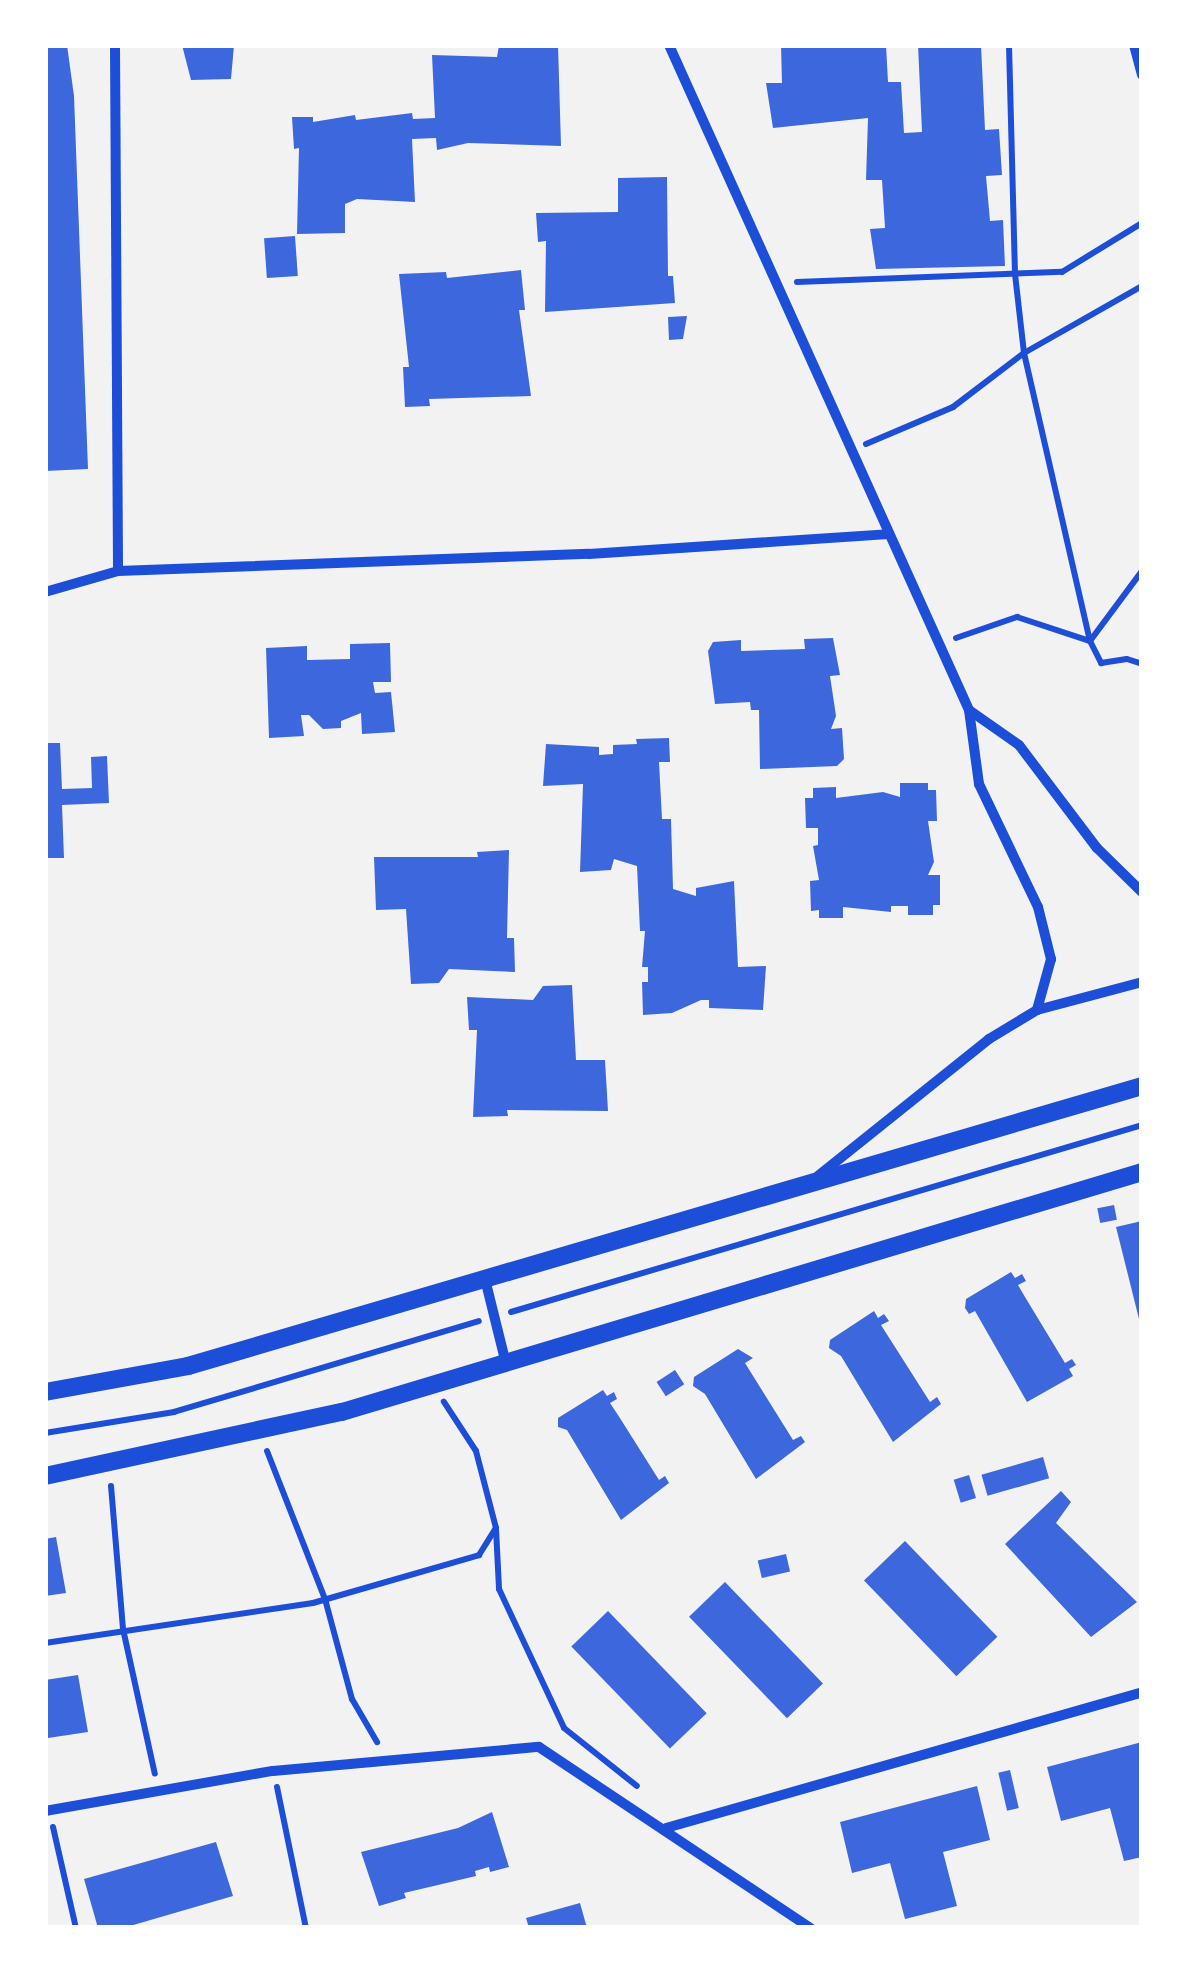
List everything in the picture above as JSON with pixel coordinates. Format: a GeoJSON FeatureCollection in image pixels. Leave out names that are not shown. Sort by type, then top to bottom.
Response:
{"type":"FeatureCollection","features":[{"type":"Feature","properties":{"kind":"street"},"geometry":{"type":"LineString","coordinates":[[114,45],[118,571]]}},
{"type":"Feature","properties":{"kind":"street"},"geometry":{"type":"LineString","coordinates":[[669,45],[969,710],[978,784],[1038,907],[1051,959],[1038,1010]]}},
{"type":"Feature","properties":{"kind":"street"},"geometry":{"type":"LineString","coordinates":[[1134,45],[1142,75]]}},
{"type":"Feature","properties":{"kind":"street"},"geometry":{"type":"LineString","coordinates":[[45,592],[118,571],[589,554],[888,534]]}},
{"type":"Feature","properties":{"kind":"street"},"geometry":{"type":"LineString","coordinates":[[969,710],[1019,746],[1098,848],[1142,892]]}},
{"type":"Feature","properties":{"kind":"street"},"geometry":{"type":"LineString","coordinates":[[808,1185],[989,1039],[1038,1010],[1142,982]]}},
{"type":"Feature","properties":{"kind":"street"},"geometry":{"type":"LineString","coordinates":[[45,1392],[188,1366],[1142,1086]]}},
{"type":"Feature","properties":{"kind":"street"},"geometry":{"type":"LineString","coordinates":[[45,1476],[259,1432],[1142,1172]]}},
{"type":"Feature","properties":{"kind":"street"},"geometry":{"type":"LineString","coordinates":[[485,1279],[504,1360]]}},
{"type":"Feature","properties":{"kind":"street"},"geometry":{"type":"LineString","coordinates":[[666,1828],[1142,1692]]}},
{"type":"Feature","properties":{"kind":"street"},"geometry":{"type":"LineString","coordinates":[[47,1811],[159,1794],[273,1770],[539,1747],[666,1828],[810,1928]]}},
{"type":"Feature","properties":{"kind":"path"},"geometry":{"type":"LineString","coordinates":[[1009,45],[1015,274],[1024,354],[1090,641],[1102,663],[1127,658],[1142,664]]}},
{"type":"Feature","properties":{"kind":"path"},"geometry":{"type":"LineString","coordinates":[[776,283],[1062,272],[1142,223]]}},
{"type":"Feature","properties":{"kind":"path"},"geometry":{"type":"LineString","coordinates":[[850,450],[953,407],[1024,354],[1142,286]]}},
{"type":"Feature","properties":{"kind":"path"},"geometry":{"type":"LineString","coordinates":[[1090,641],[1142,571]]}},
{"type":"Feature","properties":{"kind":"path"},"geometry":{"type":"LineString","coordinates":[[940,648],[969,630],[1017,617],[1090,641]]}},
{"type":"Feature","properties":{"kind":"path"},"geometry":{"type":"LineString","coordinates":[[45,1433],[174,1412],[1142,1124]]}},
{"type":"Feature","properties":{"kind":"path"},"geometry":{"type":"LineString","coordinates":[[432,1383],[476,1451],[496,1528],[498,1589],[564,1728],[630,1776],[666,1828]]}},
{"type":"Feature","properties":{"kind":"path"},"geometry":{"type":"LineString","coordinates":[[259,1432],[325,1599],[352,1699],[387,1758]]}},
{"type":"Feature","properties":{"kind":"path"},"geometry":{"type":"LineString","coordinates":[[110,1464],[123,1629],[159,1794]]}},
{"type":"Feature","properties":{"kind":"path"},"geometry":{"type":"LineString","coordinates":[[45,1643],[325,1599],[478,1555],[496,1528]]}},
{"type":"Feature","properties":{"kind":"path"},"geometry":{"type":"LineString","coordinates":[[273,1770],[306,1928]]}},
{"type":"Feature","properties":{"kind":"path"},"geometry":{"type":"LineString","coordinates":[[47,1811],[76,1928]]}},
{"type":"Feature","properties":{"kind":"building"},"geometry":{"type":"Polygon","coordinates":[[[45,45],[67,45],[74,96],[88,469],[45,471],[45,45]]]}},
{"type":"Feature","properties":{"kind":"building"},"geometry":{"type":"Polygon","coordinates":[[[182,45],[234,45],[231,79],[191,80],[182,45]]]}},
{"type":"Feature","properties":{"kind":"building"},"geometry":{"type":"Polygon","coordinates":[[[499,45],[558,45],[561,146],[468,143],[437,150],[436,138],[412,139],[415,202],[357,199],[345,204],[345,233],[297,234],[299,148],[294,149],[292,117],[313,117],[313,122],[355,115],[356,120],[412,113],[413,119],[435,118],[432,55],[497,57],[499,45]]]}},
{"type":"Feature","properties":{"kind":"building"},"geometry":{"type":"Polygon","coordinates":[[[781,45],[886,45],[888,82],[901,82],[904,133],[922,132],[918,45],[981,45],[985,130],[999,129],[1002,175],[986,176],[990,221],[1003,220],[1005,266],[876,269],[870,229],[885,228],[882,180],[866,180],[868,118],[773,128],[766,83],[782,83],[781,45]]]}},
{"type":"Feature","properties":{"kind":"building"},"geometry":{"type":"Polygon","coordinates":[[[667,177],[668,276],[673,276],[675,303],[545,312],[546,241],[538,242],[536,213],[618,212],[618,178],[667,177]]]}},
{"type":"Feature","properties":{"kind":"building"},"geometry":{"type":"Polygon","coordinates":[[[295,236],[298,276],[267,278],[264,238],[295,236]]]}},
{"type":"Feature","properties":{"kind":"building"},"geometry":{"type":"Polygon","coordinates":[[[521,270],[525,310],[519,310],[531,396],[429,399],[430,406],[405,407],[403,367],[409,367],[399,274],[446,272],[447,278],[521,270]]]}},
{"type":"Feature","properties":{"kind":"building"},"geometry":{"type":"Polygon","coordinates":[[[687,316],[683,339],[669,340],[668,317],[687,316]]]}},
{"type":"Feature","properties":{"kind":"building"},"geometry":{"type":"Polygon","coordinates":[[[833,638],[840,675],[830,676],[836,716],[831,729],[842,728],[844,759],[837,766],[760,769],[759,710],[751,710],[750,702],[715,704],[708,651],[713,642],[741,640],[741,651],[805,649],[804,639],[833,638]]]}},
{"type":"Feature","properties":{"kind":"building"},"geometry":{"type":"Polygon","coordinates":[[[390,643],[391,682],[373,682],[375,693],[391,692],[395,732],[362,734],[361,713],[341,721],[341,728],[323,729],[309,715],[301,715],[304,736],[269,738],[266,648],[307,646],[307,660],[350,659],[350,644],[390,643]]]}},
{"type":"Feature","properties":{"kind":"building"},"geometry":{"type":"Polygon","coordinates":[[[669,738],[670,762],[659,762],[662,819],[671,819],[673,889],[696,896],[696,888],[734,881],[738,967],[766,966],[763,1010],[709,1008],[709,1000],[701,1000],[672,1013],[643,1015],[642,982],[648,982],[648,967],[642,967],[645,931],[640,931],[637,866],[614,859],[611,870],[580,872],[583,784],[543,786],[546,744],[599,747],[599,755],[613,754],[613,745],[637,744],[636,739],[669,738]]]}},
{"type":"Feature","properties":{"kind":"building"},"geometry":{"type":"Polygon","coordinates":[[[45,743],[60,743],[62,789],[92,788],[91,757],[107,756],[109,803],[62,805],[64,858],[45,858],[45,743]]]}},
{"type":"Feature","properties":{"kind":"building"},"geometry":{"type":"Polygon","coordinates":[[[900,783],[928,783],[928,790],[936,790],[937,821],[928,821],[934,862],[928,875],[940,875],[940,905],[933,905],[933,915],[908,915],[908,906],[891,906],[891,912],[843,907],[843,918],[819,918],[819,910],[811,911],[810,881],[819,880],[813,846],[818,845],[818,828],[806,828],[805,798],[813,798],[813,788],[836,787],[836,798],[883,792],[900,797],[900,783]]]}},
{"type":"Feature","properties":{"kind":"building"},"geometry":{"type":"Polygon","coordinates":[[[509,850],[507,938],[514,938],[515,972],[449,969],[439,983],[411,984],[406,909],[376,910],[374,857],[478,857],[477,852],[509,850]]]}},
{"type":"Feature","properties":{"kind":"building"},"geometry":{"type":"Polygon","coordinates":[[[572,985],[576,1060],[605,1060],[608,1111],[507,1110],[508,1116],[473,1117],[477,1030],[469,1030],[467,997],[533,1000],[543,986],[572,985]]]}},
{"type":"Feature","properties":{"kind":"building"},"geometry":{"type":"Polygon","coordinates":[[[1114,1205],[1117,1220],[1100,1223],[1097,1208],[1114,1205]]]}},
{"type":"Feature","properties":{"kind":"building"},"geometry":{"type":"Polygon","coordinates":[[[1142,1221],[1142,1327],[1141,1327],[1116,1227],[1142,1221]]]}},
{"type":"Feature","properties":{"kind":"building"},"geometry":{"type":"Polygon","coordinates":[[[1011,1272],[1015,1278],[1022,1274],[1026,1281],[1018,1285],[1065,1363],[1072,1359],[1076,1365],[1069,1369],[1073,1376],[1027,1402],[975,1311],[969,1314],[965,1308],[966,1299],[1011,1272]]]}},
{"type":"Feature","properties":{"kind":"building"},"geometry":{"type":"Polygon","coordinates":[[[874,1311],[878,1318],[884,1314],[889,1321],[881,1325],[930,1402],[937,1397],[941,1404],[893,1442],[841,1356],[829,1348],[830,1340],[874,1311]]]}},
{"type":"Feature","properties":{"kind":"building"},"geometry":{"type":"Polygon","coordinates":[[[738,1349],[753,1358],[745,1363],[793,1440],[801,1436],[805,1442],[756,1479],[705,1394],[693,1386],[694,1377],[738,1349]]]}},
{"type":"Feature","properties":{"kind":"building"},"geometry":{"type":"Polygon","coordinates":[[[675,1370],[684,1384],[666,1396],[657,1382],[675,1370]]]}},
{"type":"Feature","properties":{"kind":"building"},"geometry":{"type":"Polygon","coordinates":[[[603,1390],[607,1396],[614,1392],[617,1399],[610,1403],[659,1480],[665,1476],[669,1483],[621,1520],[567,1430],[558,1427],[558,1418],[603,1390]]]}},
{"type":"Feature","properties":{"kind":"building"},"geometry":{"type":"Polygon","coordinates":[[[1043,1457],[1049,1478],[988,1496],[981,1475],[1043,1457]]]}},
{"type":"Feature","properties":{"kind":"building"},"geometry":{"type":"Polygon","coordinates":[[[969,1475],[976,1498],[961,1503],[954,1480],[969,1475]]]}},
{"type":"Feature","properties":{"kind":"building"},"geometry":{"type":"Polygon","coordinates":[[[1061,1491],[1071,1502],[1056,1523],[1137,1602],[1091,1637],[1005,1544],[1061,1491]]]}},
{"type":"Feature","properties":{"kind":"building"},"geometry":{"type":"Polygon","coordinates":[[[56,1537],[66,1593],[45,1596],[45,1539],[56,1537]]]}},
{"type":"Feature","properties":{"kind":"building"},"geometry":{"type":"Polygon","coordinates":[[[905,1541],[997,1637],[956,1676],[864,1581],[905,1541]]]}},
{"type":"Feature","properties":{"kind":"building"},"geometry":{"type":"Polygon","coordinates":[[[786,1554],[790,1572],[762,1578],[758,1561],[786,1554]]]}},
{"type":"Feature","properties":{"kind":"building"},"geometry":{"type":"Polygon","coordinates":[[[725,1582],[823,1683],[787,1718],[689,1617],[725,1582]]]}},
{"type":"Feature","properties":{"kind":"building"},"geometry":{"type":"Polygon","coordinates":[[[608,1611],[707,1713],[670,1749],[571,1646],[608,1611]]]}},
{"type":"Feature","properties":{"kind":"building"},"geometry":{"type":"Polygon","coordinates":[[[78,1675],[88,1732],[48,1738],[45,1680],[78,1675]]]}},
{"type":"Feature","properties":{"kind":"building"},"geometry":{"type":"Polygon","coordinates":[[[1142,1742],[1142,1857],[1124,1861],[1110,1808],[1061,1821],[1047,1767],[1142,1742]]]}},
{"type":"Feature","properties":{"kind":"building"},"geometry":{"type":"Polygon","coordinates":[[[1010,1770],[1019,1808],[1007,1811],[998,1773],[1010,1770]]]}},
{"type":"Feature","properties":{"kind":"building"},"geometry":{"type":"Polygon","coordinates":[[[977,1786],[990,1840],[943,1852],[957,1906],[905,1919],[890,1863],[852,1873],[840,1822],[977,1786]]]}},
{"type":"Feature","properties":{"kind":"building"},"geometry":{"type":"Polygon","coordinates":[[[492,1812],[509,1867],[475,1871],[476,1876],[404,1893],[406,1898],[379,1906],[361,1852],[458,1828],[492,1812]]]}},
{"type":"Feature","properties":{"kind":"building"},"geometry":{"type":"Polygon","coordinates":[[[216,1842],[233,1896],[123,1928],[98,1928],[84,1879],[216,1842]]]}},
{"type":"Feature","properties":{"kind":"building"},"geometry":{"type":"Polygon","coordinates":[[[580,1903],[587,1928],[529,1928],[526,1918],[580,1903]]]}}]}
